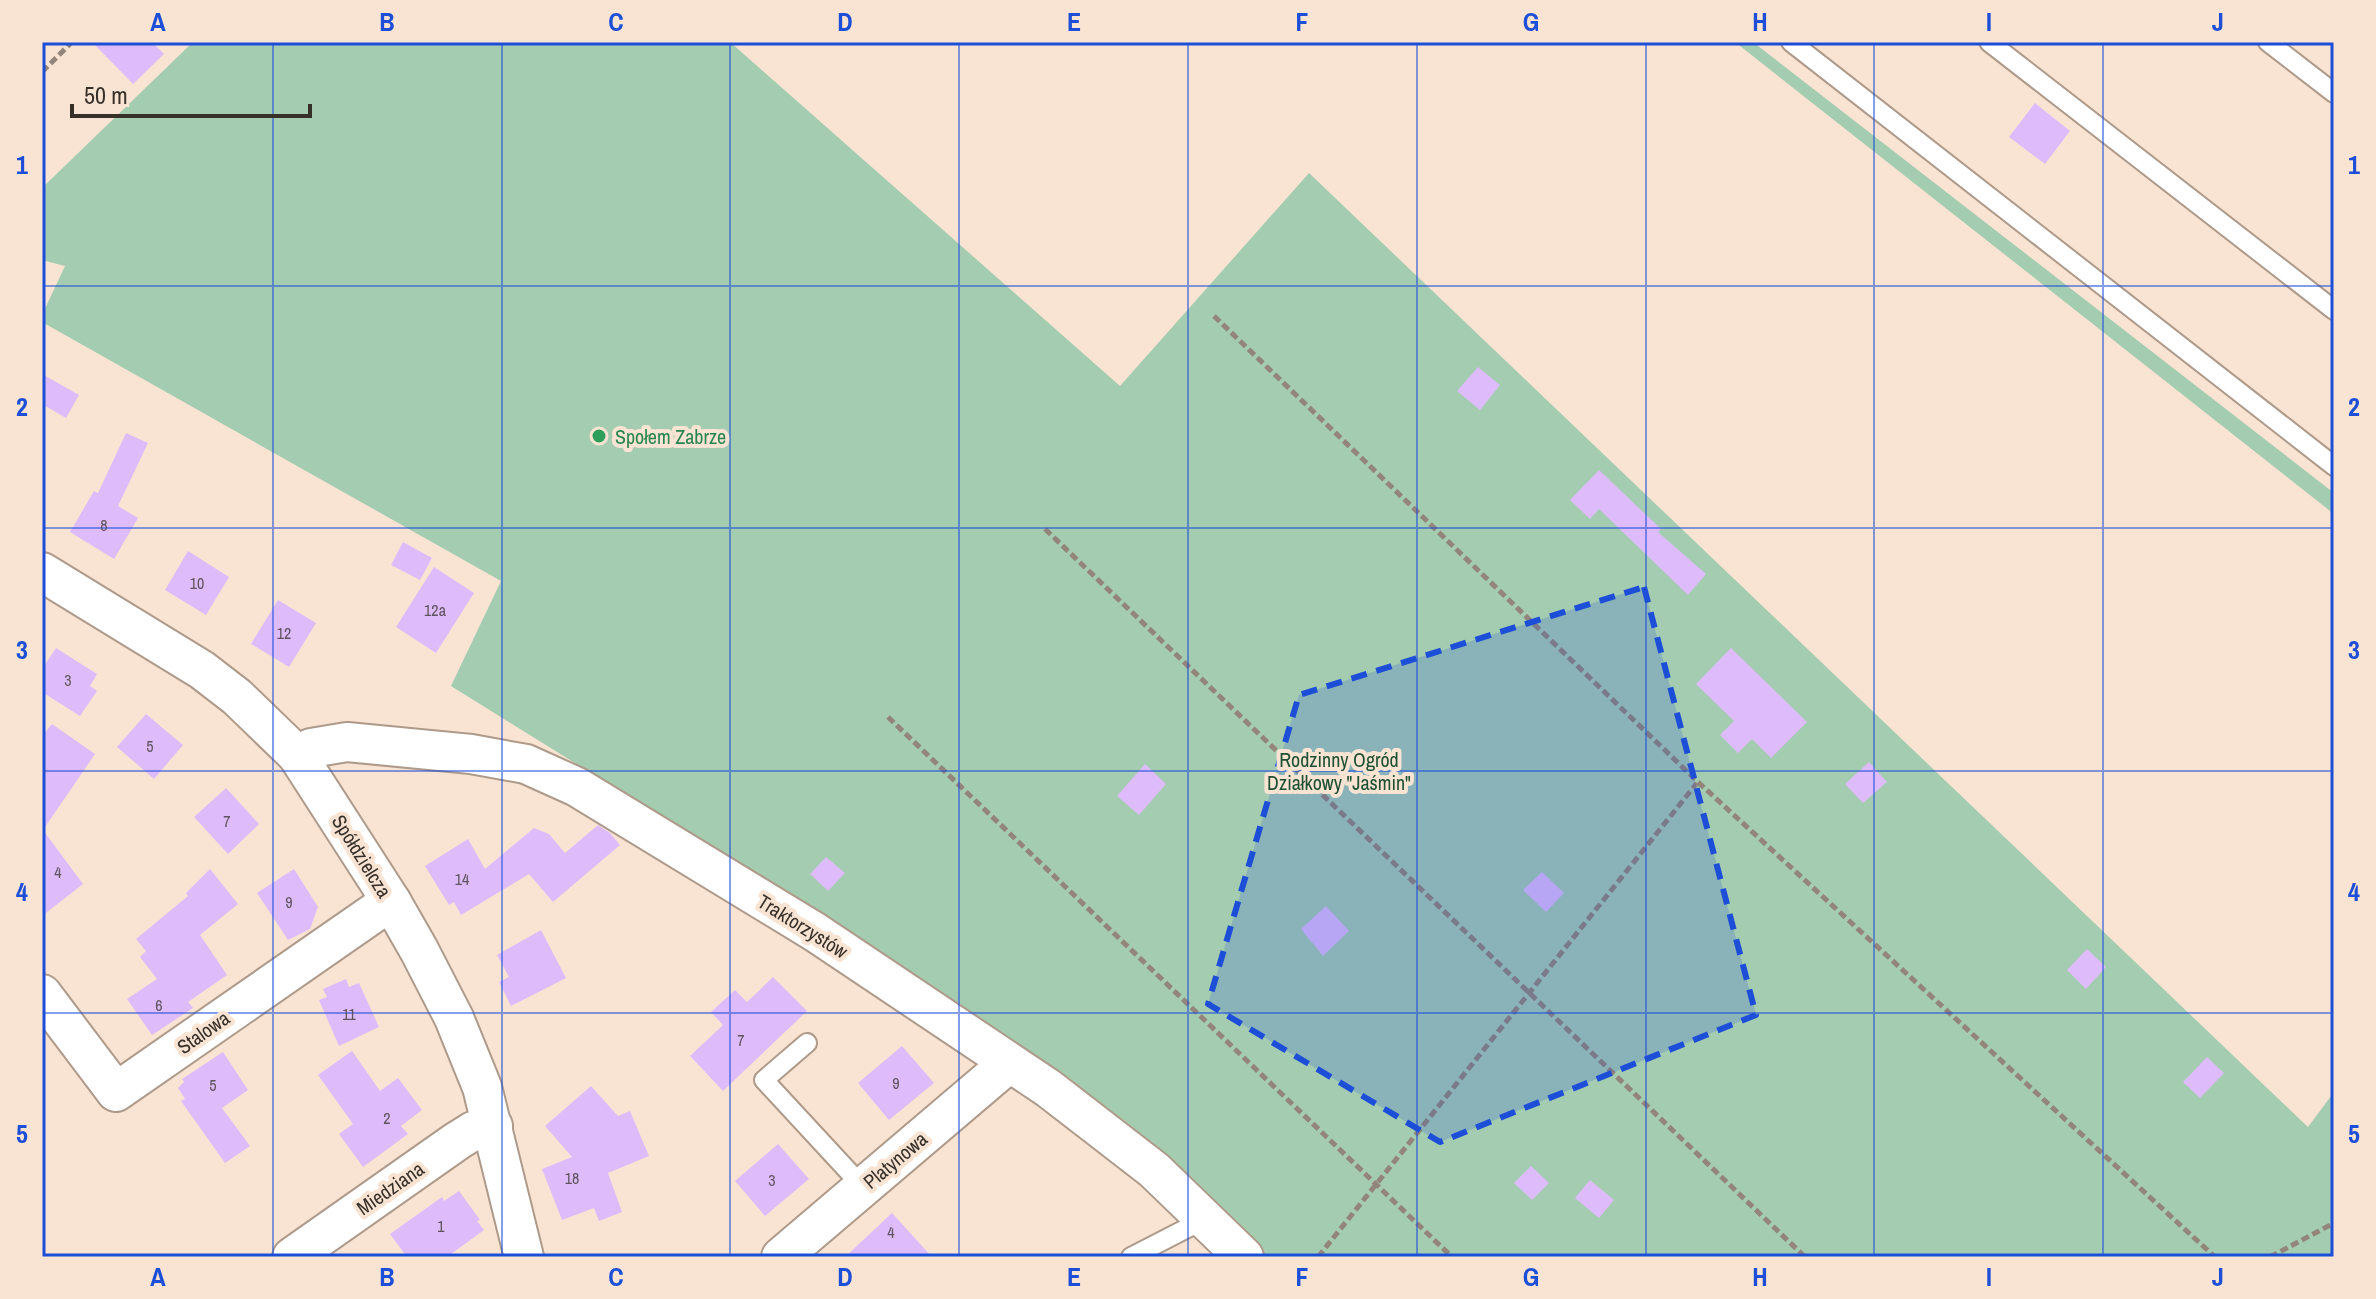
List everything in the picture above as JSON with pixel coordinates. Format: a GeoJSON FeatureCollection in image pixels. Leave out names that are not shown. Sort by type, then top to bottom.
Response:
{"type":"FeatureCollection","features":[{"type":"Feature","properties":{"kind":"street","name":"Spółdzielcza"},"geometry":{"type":"LineString","coordinates":[[42,572],[202,670],[237,697],[297,755],[391,901],[454,1018],[482,1087],[524,1257]]}},
{"type":"Feature","properties":{"kind":"street","name":"Traktorzystów"},"geometry":{"type":"LineString","coordinates":[[297,755],[327,744],[358,742],[500,758],[526,764],[577,787],[815,932],[1103,1128],[1154,1170],[1244,1257]]}},
{"type":"Feature","properties":{"kind":"street","name":"Stalowa"},"geometry":{"type":"LineString","coordinates":[[42,994],[116,1092],[391,901]]}},
{"type":"Feature","properties":{"kind":"street","name":"Platynowa"},"geometry":{"type":"LineString","coordinates":[[781,1257],[1009,1063]]}},
{"type":"Feature","properties":{"kind":"street","name":"Miedziana"},"geometry":{"type":"LineString","coordinates":[[292,1257],[457,1141],[473,1131],[493,1126]]}},
{"type":"Feature","properties":{"kind":"lane"},"geometry":{"type":"LineString","coordinates":[[1791,42],[2334,466]]}},
{"type":"Feature","properties":{"kind":"lane"},"geometry":{"type":"LineString","coordinates":[[1989,42],[2334,310]]}},
{"type":"Feature","properties":{"kind":"lane"},"geometry":{"type":"LineString","coordinates":[[2268,42],[2334,93]]}},
{"type":"Feature","properties":{"kind":"lane"},"geometry":{"type":"LineString","coordinates":[[807,1043],[764,1080],[863,1187]]}},
{"type":"Feature","properties":{"kind":"lane"},"geometry":{"type":"LineString","coordinates":[[1131,1257],[1205,1219]]}},
{"type":"Feature","properties":{"kind":"path"},"geometry":{"type":"LineString","coordinates":[[42,72],[72,42]]}},
{"type":"Feature","properties":{"kind":"path"},"geometry":{"type":"LineString","coordinates":[[1214,316],[1698,782],[2215,1257]]}},
{"type":"Feature","properties":{"kind":"path"},"geometry":{"type":"LineString","coordinates":[[1045,529],[1805,1257]]}},
{"type":"Feature","properties":{"kind":"path"},"geometry":{"type":"LineString","coordinates":[[888,717],[1452,1257]]}},
{"type":"Feature","properties":{"kind":"path"},"geometry":{"type":"LineString","coordinates":[[1318,1257],[1698,782]]}},
{"type":"Feature","properties":{"kind":"path"},"geometry":{"type":"LineString","coordinates":[[2270,1257],[2334,1223]]}},
{"type":"Feature","properties":{"kind":"highlighted area"},"geometry":{"type":"Polygon","coordinates":[[[1644,587],[1756,1015],[1440,1142],[1208,1004],[1299,695],[1644,587]]]}},
{"type":"Feature","properties":{"kind":"green space","name":"Rodzinny Ogród Działkowy \"Jaśmin\""},"geometry":{"type":"Polygon","coordinates":[[[193,42],[730,42],[1120,386],[1309,173],[2308,1127],[2334,1092],[2334,1257],[1264,1257],[1125,1121],[731,860],[451,686],[501,581],[42,322],[42,315],[65,266],[42,260],[42,188],[193,42]]]}},
{"type":"Feature","properties":{"kind":"green space"},"geometry":{"type":"Polygon","coordinates":[[[1735,42],[1753,42],[2334,493],[2334,514],[1735,42]]]}},
{"type":"Feature","properties":{"kind":"building"},"geometry":{"type":"Polygon","coordinates":[[[92,42],[152,42],[164,54],[133,84],[92,42]]]}},
{"type":"Feature","properties":{"kind":"building"},"geometry":{"type":"Polygon","coordinates":[[[2035,103],[2070,131],[2045,164],[2009,137],[2035,103]]]}},
{"type":"Feature","properties":{"kind":"building"},"geometry":{"type":"Polygon","coordinates":[[[1478,367],[1500,385],[1480,410],[1457,391],[1478,367]]]}},
{"type":"Feature","properties":{"kind":"building"},"geometry":{"type":"Polygon","coordinates":[[[42,374],[79,395],[66,418],[42,404],[42,374]]]}},
{"type":"Feature","properties":{"kind":"building"},"geometry":{"type":"Polygon","coordinates":[[[126,433],[148,443],[118,506],[138,518],[114,559],[70,532],[94,491],[98,493],[126,433]]]}},
{"type":"Feature","properties":{"kind":"building"},"geometry":{"type":"Polygon","coordinates":[[[1599,470],[1661,529],[1658,532],[1706,574],[1688,595],[1599,509],[1590,519],[1570,500],[1599,470]]]}},
{"type":"Feature","properties":{"kind":"building"},"geometry":{"type":"Polygon","coordinates":[[[403,542],[432,558],[420,580],[391,565],[403,542]]]}},
{"type":"Feature","properties":{"kind":"building"},"geometry":{"type":"Polygon","coordinates":[[[188,551],[229,577],[206,615],[165,590],[188,551]]]}},
{"type":"Feature","properties":{"kind":"building"},"geometry":{"type":"Polygon","coordinates":[[[434,567],[474,593],[436,653],[396,627],[434,567]]]}},
{"type":"Feature","properties":{"kind":"building"},"geometry":{"type":"Polygon","coordinates":[[[278,600],[316,623],[289,667],[251,644],[278,600]]]}},
{"type":"Feature","properties":{"kind":"building"},"geometry":{"type":"Polygon","coordinates":[[[56,648],[97,674],[90,686],[97,691],[80,716],[42,692],[42,669],[56,648]]]}},
{"type":"Feature","properties":{"kind":"building"},"geometry":{"type":"Polygon","coordinates":[[[1731,648],[1807,722],[1771,758],[1752,739],[1738,753],[1720,735],[1734,721],[1696,684],[1731,648]]]}},
{"type":"Feature","properties":{"kind":"building"},"geometry":{"type":"Polygon","coordinates":[[[146,714],[183,745],[154,779],[117,747],[146,714]]]}},
{"type":"Feature","properties":{"kind":"building"},"geometry":{"type":"Polygon","coordinates":[[[52,724],[95,754],[43,830],[83,884],[42,916],[42,736],[52,724]]]}},
{"type":"Feature","properties":{"kind":"building"},"geometry":{"type":"Polygon","coordinates":[[[1869,762],[1887,782],[1863,803],[1845,784],[1869,762]]]}},
{"type":"Feature","properties":{"kind":"building"},"geometry":{"type":"Polygon","coordinates":[[[1145,764],[1166,784],[1139,815],[1117,796],[1145,764]]]}},
{"type":"Feature","properties":{"kind":"building"},"geometry":{"type":"Polygon","coordinates":[[[226,788],[259,824],[228,854],[194,817],[226,788]]]}},
{"type":"Feature","properties":{"kind":"building"},"geometry":{"type":"Polygon","coordinates":[[[598,825],[620,845],[553,902],[529,874],[461,915],[454,902],[449,905],[425,866],[468,839],[485,869],[534,828],[549,834],[565,853],[598,825]]]}},
{"type":"Feature","properties":{"kind":"building"},"geometry":{"type":"Polygon","coordinates":[[[826,857],[845,873],[828,891],[810,874],[826,857]]]}},
{"type":"Feature","properties":{"kind":"building"},"geometry":{"type":"Polygon","coordinates":[[[210,869],[238,904],[200,935],[227,975],[188,1002],[193,1008],[152,1035],[127,999],[157,979],[140,957],[146,951],[136,939],[188,896],[186,893],[210,869]]]}},
{"type":"Feature","properties":{"kind":"building"},"geometry":{"type":"Polygon","coordinates":[[[294,869],[318,907],[310,929],[288,940],[257,893],[294,869]]]}},
{"type":"Feature","properties":{"kind":"building"},"geometry":{"type":"Polygon","coordinates":[[[1542,872],[1564,893],[1546,912],[1523,890],[1542,872]]]}},
{"type":"Feature","properties":{"kind":"building"},"geometry":{"type":"Polygon","coordinates":[[[1326,906],[1349,931],[1323,956],[1301,929],[1326,906]]]}},
{"type":"Feature","properties":{"kind":"building"},"geometry":{"type":"Polygon","coordinates":[[[541,930],[566,978],[511,1006],[499,982],[509,977],[497,955],[541,930]]]}},
{"type":"Feature","properties":{"kind":"building"},"geometry":{"type":"Polygon","coordinates":[[[2087,949],[2106,967],[2086,989],[2067,970],[2087,949]]]}},
{"type":"Feature","properties":{"kind":"building"},"geometry":{"type":"Polygon","coordinates":[[[773,977],[807,1011],[723,1091],[690,1056],[723,1025],[711,1012],[735,990],[747,1002],[773,977]]]}},
{"type":"Feature","properties":{"kind":"building"},"geometry":{"type":"Polygon","coordinates":[[[346,979],[349,987],[359,983],[379,1027],[339,1046],[319,1000],[327,997],[323,989],[346,979]]]}},
{"type":"Feature","properties":{"kind":"building"},"geometry":{"type":"Polygon","coordinates":[[[902,1046],[934,1083],[889,1120],[858,1083],[902,1046]]]}},
{"type":"Feature","properties":{"kind":"building"},"geometry":{"type":"Polygon","coordinates":[[[352,1051],[380,1091],[398,1078],[422,1110],[401,1126],[408,1134],[363,1167],[339,1134],[353,1124],[318,1075],[352,1051]]]}},
{"type":"Feature","properties":{"kind":"building"},"geometry":{"type":"Polygon","coordinates":[[[223,1052],[248,1090],[222,1108],[250,1146],[225,1163],[181,1101],[185,1099],[178,1088],[184,1082],[182,1079],[223,1052]]]}},
{"type":"Feature","properties":{"kind":"building"},"geometry":{"type":"Polygon","coordinates":[[[2207,1057],[2224,1073],[2200,1098],[2183,1082],[2207,1057]]]}},
{"type":"Feature","properties":{"kind":"building"},"geometry":{"type":"Polygon","coordinates":[[[591,1086],[618,1116],[630,1111],[649,1156],[608,1173],[622,1212],[599,1221],[594,1208],[562,1220],[542,1169],[572,1157],[545,1126],[591,1086]]]}},
{"type":"Feature","properties":{"kind":"building"},"geometry":{"type":"Polygon","coordinates":[[[778,1144],[809,1179],[765,1216],[735,1181],[778,1144]]]}},
{"type":"Feature","properties":{"kind":"building"},"geometry":{"type":"Polygon","coordinates":[[[1531,1166],[1549,1183],[1532,1200],[1514,1183],[1531,1166]]]}},
{"type":"Feature","properties":{"kind":"building"},"geometry":{"type":"Polygon","coordinates":[[[1590,1180],[1614,1200],[1599,1218],[1575,1198],[1590,1180]]]}},
{"type":"Feature","properties":{"kind":"building"},"geometry":{"type":"Polygon","coordinates":[[[459,1191],[484,1230],[447,1257],[407,1257],[390,1234],[442,1197],[444,1201],[459,1191]]]}},
{"type":"Feature","properties":{"kind":"building"},"geometry":{"type":"Polygon","coordinates":[[[892,1213],[932,1257],[845,1257],[892,1213]]]}},
{"type":"Feature","properties":{"kind":"place","name":"Społem Zabrze"},"geometry":{"type":"Point","coordinates":[599,436]}}]}
